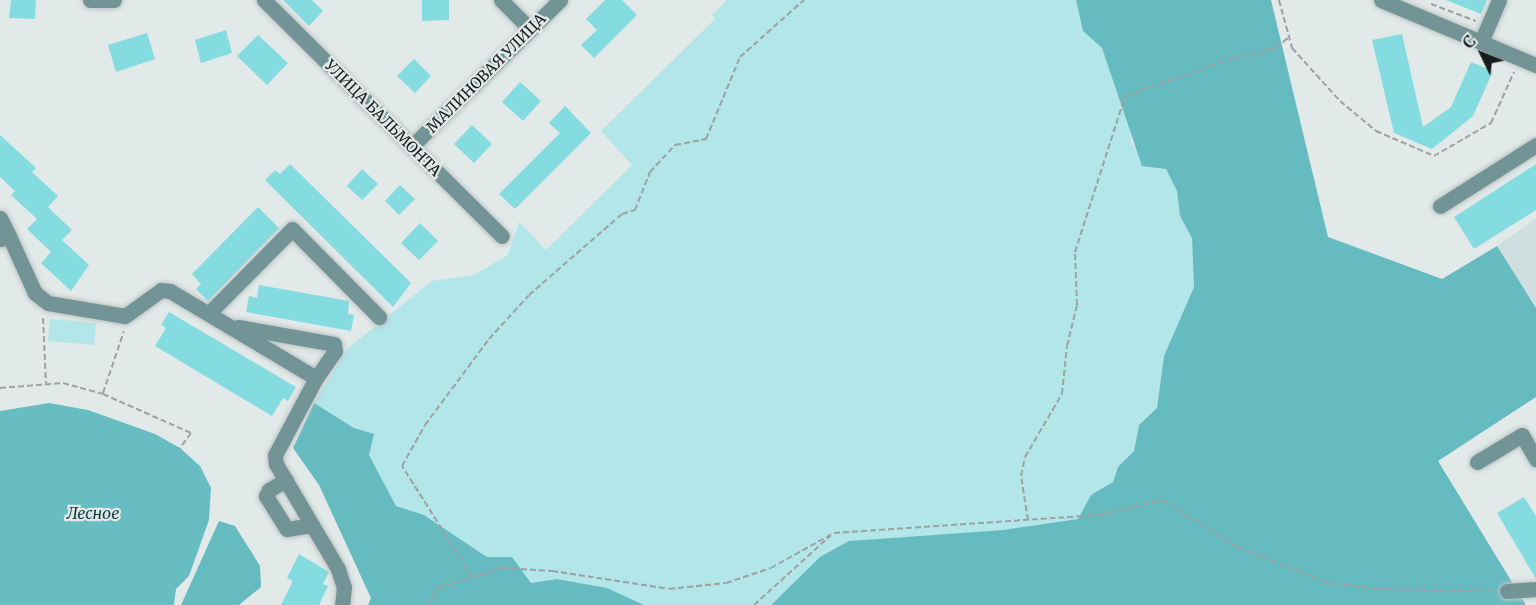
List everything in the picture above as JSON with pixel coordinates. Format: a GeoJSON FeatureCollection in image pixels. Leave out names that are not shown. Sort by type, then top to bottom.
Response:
{"type":"FeatureCollection","features":[{"type":"Feature","properties":{"kind":"street"},"geometry":{"type":"LineString","coordinates":[[90,0],[114,0]]}},
{"type":"Feature","properties":{"kind":"street","name":"УЛИЦА БАЛЬМОНТА"},"geometry":{"type":"LineString","coordinates":[[264,0],[502,236]]}},
{"type":"Feature","properties":{"kind":"street"},"geometry":{"type":"LineString","coordinates":[[501,0],[530,29]]}},
{"type":"Feature","properties":{"kind":"street","name":"МАЛИНОВАЯ УЛИЦА"},"geometry":{"type":"LineString","coordinates":[[412,146],[560,0]]}},
{"type":"Feature","properties":{"kind":"street"},"geometry":{"type":"LineString","coordinates":[[1381,0],[1536,65]]}},
{"type":"Feature","properties":{"kind":"street"},"geometry":{"type":"LineString","coordinates":[[1481,42],[1499,0]]}},
{"type":"Feature","properties":{"kind":"street"},"geometry":{"type":"LineString","coordinates":[[1440,206],[1536,145]]}},
{"type":"Feature","properties":{"kind":"street"},"geometry":{"type":"LineString","coordinates":[[0,218],[4,238],[35,293],[48,303],[125,316],[161,290],[210,313],[316,378]]}},
{"type":"Feature","properties":{"kind":"street"},"geometry":{"type":"LineString","coordinates":[[210,313],[292,229],[379,317]]}},
{"type":"Feature","properties":{"kind":"street"},"geometry":{"type":"LineString","coordinates":[[229,325],[334,344],[335,351],[316,378],[275,455],[286,480],[338,569],[344,587],[342,605]]}},
{"type":"Feature","properties":{"kind":"street"},"geometry":{"type":"LineString","coordinates":[[1477,462],[1522,435],[1536,459]]}},
{"type":"Feature","properties":{"kind":"street"},"geometry":{"type":"LineString","coordinates":[[286,480],[266,493],[284,526],[312,525]]}},
{"type":"Feature","properties":{"kind":"street"},"geometry":{"type":"LineString","coordinates":[[1507,591],[1536,589]]}},
{"type":"Feature","properties":{"kind":"path"},"geometry":{"type":"LineString","coordinates":[[471,575],[402,466],[426,425],[489,339],[529,295],[622,214],[636,210],[650,172],[675,145],[706,139],[740,57],[804,0]]}},
{"type":"Feature","properties":{"kind":"path"},"geometry":{"type":"LineString","coordinates":[[1279,0],[1292,48],[1316,74],[1376,131],[1434,156],[1491,123],[1519,58]]}},
{"type":"Feature","properties":{"kind":"path"},"geometry":{"type":"LineString","coordinates":[[1421,0],[1485,25]]}},
{"type":"Feature","properties":{"kind":"path"},"geometry":{"type":"LineString","coordinates":[[1028,520],[1021,476],[1025,457],[1062,394],[1067,346],[1077,305],[1075,252],[1125,96],[1233,58],[1275,48],[1289,37]]}},
{"type":"Feature","properties":{"kind":"path"},"geometry":{"type":"LineString","coordinates":[[46,383],[44,318],[48,303]]}},
{"type":"Feature","properties":{"kind":"path"},"geometry":{"type":"LineString","coordinates":[[103,394],[122,344],[125,316]]}},
{"type":"Feature","properties":{"kind":"path"},"geometry":{"type":"LineString","coordinates":[[0,388],[46,383],[103,394],[191,433],[180,448]]}},
{"type":"Feature","properties":{"kind":"path"},"geometry":{"type":"LineString","coordinates":[[427,605],[437,588],[471,575],[503,568],[552,571],[669,589],[726,583],[771,568],[834,533],[1099,514],[1163,500],[1237,547],[1326,582],[1377,589],[1507,591]]}},
{"type":"Feature","properties":{"kind":"path"},"geometry":{"type":"LineString","coordinates":[[754,605],[834,533]]}},
{"type":"Feature","properties":{"kind":"shaded area"},"geometry":{"type":"Polygon","coordinates":[[[727,0],[1076,0],[1083,31],[1102,48],[1128,119],[1132,144],[1166,169],[1177,191],[1180,216],[1192,238],[1194,287],[1164,356],[1157,408],[1139,425],[1134,451],[1118,467],[1113,483],[1091,495],[1078,519],[1003,530],[877,539],[820,557],[771,605],[644,605],[607,588],[557,579],[531,583],[512,557],[487,557],[424,515],[396,506],[369,455],[373,434],[354,428],[314,403],[348,348],[432,281],[474,275],[508,255],[519,222],[546,250],[632,165],[601,131],[715,19],[712,15],[727,0]]]}},
{"type":"Feature","properties":{"kind":"shaded area"},"geometry":{"type":"Polygon","coordinates":[[[1076,0],[1271,0],[1328,237],[1442,279],[1497,246],[1536,308],[1536,397],[1438,461],[1526,605],[771,605],[820,557],[849,541],[1003,530],[1078,519],[1091,495],[1113,482],[1118,467],[1134,451],[1139,425],[1157,408],[1164,356],[1194,287],[1192,238],[1180,216],[1177,191],[1166,169],[1142,166],[1102,48],[1083,31],[1076,0]]]}},
{"type":"Feature","properties":{"kind":"shaded area"},"geometry":{"type":"Polygon","coordinates":[[[1536,218],[1536,308],[1497,246],[1536,218]]]}},
{"type":"Feature","properties":{"kind":"shaded area"},"geometry":{"type":"Polygon","coordinates":[[[50,319],[96,323],[94,345],[48,341],[50,319]]]}},
{"type":"Feature","properties":{"kind":"shaded area"},"geometry":{"type":"Polygon","coordinates":[[[314,403],[354,428],[374,434],[369,455],[396,506],[424,515],[487,557],[512,557],[531,583],[557,579],[607,588],[644,605],[368,605],[371,598],[319,485],[293,448],[314,403]]]}},
{"type":"Feature","properties":{"kind":"shaded area"},"geometry":{"type":"Polygon","coordinates":[[[219,521],[235,526],[260,566],[261,587],[239,605],[181,605],[219,521]]]}},
{"type":"Feature","properties":{"kind":"water","name":"Лесное"},"geometry":{"type":"Polygon","coordinates":[[[49,403],[88,410],[155,434],[180,448],[200,466],[211,488],[209,520],[189,576],[176,589],[174,605],[0,605],[0,411],[49,403]]]}},
{"type":"Feature","properties":{"kind":"building"},"geometry":{"type":"Polygon","coordinates":[[[11,0],[36,0],[35,19],[9,18],[11,0]]]}},
{"type":"Feature","properties":{"kind":"building"},"geometry":{"type":"Polygon","coordinates":[[[283,0],[312,0],[323,11],[309,26],[283,0]]]}},
{"type":"Feature","properties":{"kind":"building"},"geometry":{"type":"Polygon","coordinates":[[[422,0],[449,0],[449,20],[422,21],[422,0]]]}},
{"type":"Feature","properties":{"kind":"building"},"geometry":{"type":"Polygon","coordinates":[[[605,0],[622,0],[637,15],[594,58],[581,45],[597,30],[586,19],[605,0]]]}},
{"type":"Feature","properties":{"kind":"building"},"geometry":{"type":"Polygon","coordinates":[[[1446,0],[1487,0],[1481,14],[1446,0]]]}},
{"type":"Feature","properties":{"kind":"building"},"geometry":{"type":"Polygon","coordinates":[[[226,30],[232,53],[201,63],[195,40],[226,30]]]}},
{"type":"Feature","properties":{"kind":"building"},"geometry":{"type":"Polygon","coordinates":[[[147,33],[155,59],[116,72],[108,45],[147,33]]]}},
{"type":"Feature","properties":{"kind":"building"},"geometry":{"type":"Polygon","coordinates":[[[1402,34],[1423,127],[1451,107],[1471,62],[1493,71],[1473,116],[1432,149],[1394,133],[1372,40],[1402,34]]]}},
{"type":"Feature","properties":{"kind":"building"},"geometry":{"type":"Polygon","coordinates":[[[258,35],[288,63],[267,85],[237,56],[258,35]]]}},
{"type":"Feature","properties":{"kind":"building"},"geometry":{"type":"Polygon","coordinates":[[[414,59],[431,76],[415,93],[397,76],[414,59]]]}},
{"type":"Feature","properties":{"kind":"building"},"geometry":{"type":"Polygon","coordinates":[[[520,82],[541,101],[523,121],[502,102],[520,82]]]}},
{"type":"Feature","properties":{"kind":"building"},"geometry":{"type":"Polygon","coordinates":[[[565,106],[591,133],[515,209],[499,194],[560,133],[549,123],[565,106]]]}},
{"type":"Feature","properties":{"kind":"building"},"geometry":{"type":"Polygon","coordinates":[[[472,125],[492,144],[474,163],[454,144],[472,125]]]}},
{"type":"Feature","properties":{"kind":"building"},"geometry":{"type":"Polygon","coordinates":[[[0,135],[36,168],[32,172],[58,196],[48,207],[72,230],[62,240],[89,265],[71,291],[41,263],[51,252],[27,229],[37,219],[11,195],[15,191],[0,177],[0,135]]]}},
{"type":"Feature","properties":{"kind":"building"},"geometry":{"type":"Polygon","coordinates":[[[290,164],[411,283],[393,307],[265,180],[275,170],[280,174],[290,164]]]}},
{"type":"Feature","properties":{"kind":"building"},"geometry":{"type":"Polygon","coordinates":[[[1536,164],[1536,210],[1474,249],[1454,217],[1536,164]]]}},
{"type":"Feature","properties":{"kind":"building"},"geometry":{"type":"Polygon","coordinates":[[[362,169],[378,184],[362,200],[347,186],[362,169]]]}},
{"type":"Feature","properties":{"kind":"building"},"geometry":{"type":"Polygon","coordinates":[[[400,185],[415,199],[399,215],[385,201],[400,185]]]}},
{"type":"Feature","properties":{"kind":"building"},"geometry":{"type":"Polygon","coordinates":[[[258,207],[279,228],[208,301],[196,289],[201,284],[192,274],[258,207]]]}},
{"type":"Feature","properties":{"kind":"building"},"geometry":{"type":"Polygon","coordinates":[[[420,223],[438,241],[419,260],[401,243],[420,223]]]}},
{"type":"Feature","properties":{"kind":"building"},"geometry":{"type":"Polygon","coordinates":[[[259,285],[349,301],[348,314],[354,315],[351,331],[246,312],[249,296],[257,298],[259,285]]]}},
{"type":"Feature","properties":{"kind":"building"},"geometry":{"type":"Polygon","coordinates":[[[169,312],[296,387],[288,401],[283,398],[272,416],[155,346],[166,328],[161,325],[169,312]]]}},
{"type":"Feature","properties":{"kind":"building"},"geometry":{"type":"Polygon","coordinates":[[[1524,497],[1536,516],[1536,579],[1497,513],[1524,497]]]}},
{"type":"Feature","properties":{"kind":"building"},"geometry":{"type":"Polygon","coordinates":[[[299,554],[329,572],[323,584],[328,586],[319,605],[281,605],[291,585],[292,580],[287,578],[299,554]]]}}]}
